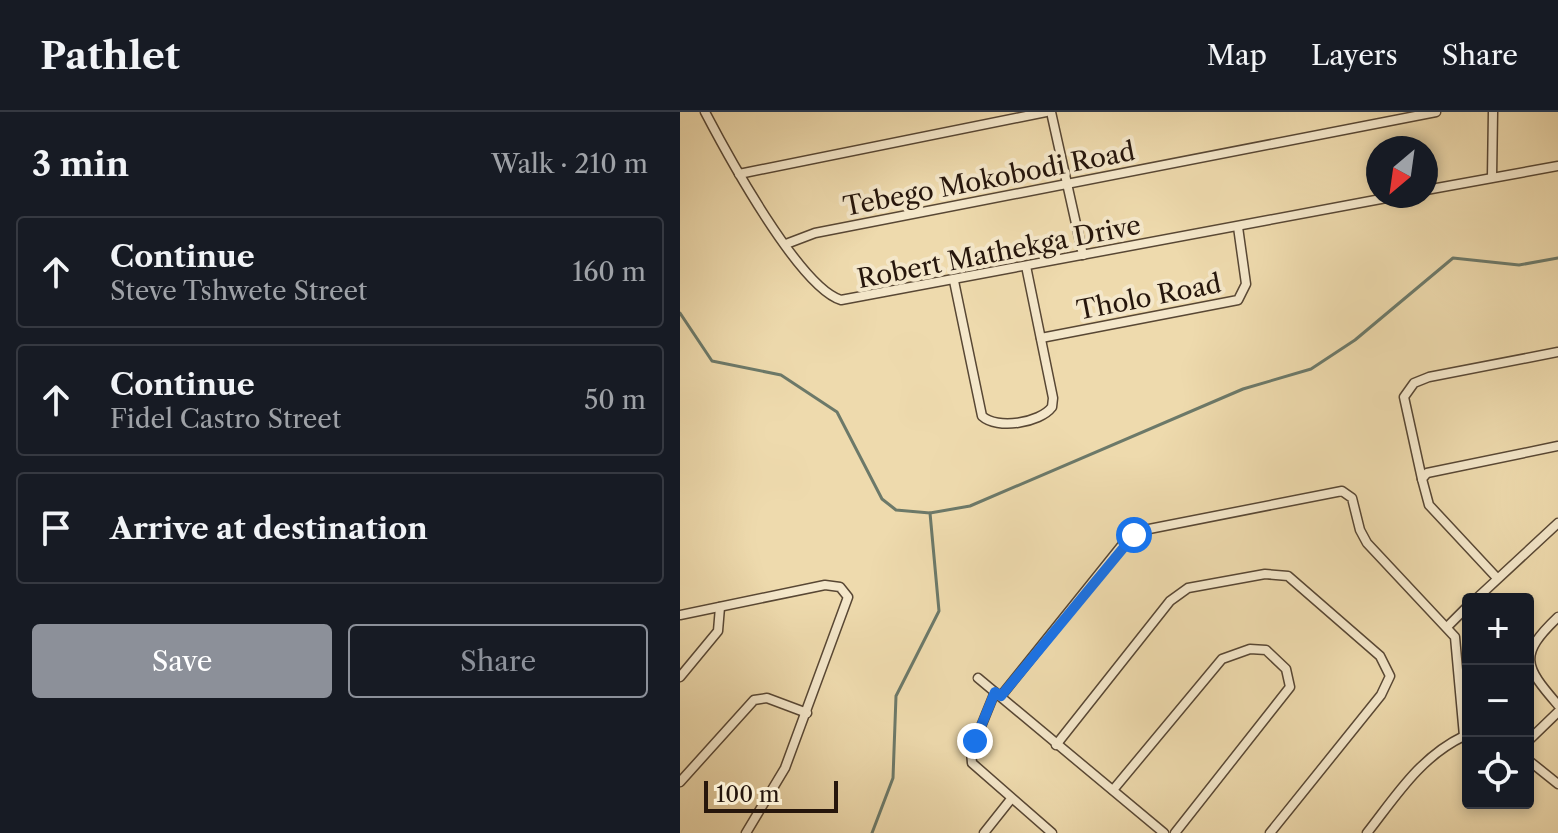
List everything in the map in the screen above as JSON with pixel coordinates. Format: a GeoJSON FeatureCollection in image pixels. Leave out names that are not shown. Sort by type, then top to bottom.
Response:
{"type":"FeatureCollection","features":[{"type":"Feature","properties":{"kind":"street","name":"Robert Mathekga Drive"},"geometry":{"type":"LineString","coordinates":[[705,112],[739,174],[786,244],[819,288],[841,300],[1366,202]]}},
{"type":"Feature","properties":{"kind":"street"},"geometry":{"type":"LineString","coordinates":[[739,174],[1049,112],[1083,255]]}},
{"type":"Feature","properties":{"kind":"street","name":"Tebego Mokobodi Road"},"geometry":{"type":"LineString","coordinates":[[786,244],[815,233],[1436,112]]}},
{"type":"Feature","properties":{"kind":"street"},"geometry":{"type":"LineString","coordinates":[[1492,177],[1493,112]]}},
{"type":"Feature","properties":{"kind":"street"},"geometry":{"type":"LineString","coordinates":[[1438,188],[1558,166]]}},
{"type":"Feature","properties":{"kind":"street","name":"Tholo Road"},"geometry":{"type":"LineString","coordinates":[[1041,338],[1235,302],[1243,294],[1246,284],[1238,227]]}},
{"type":"Feature","properties":{"kind":"street"},"geometry":{"type":"LineString","coordinates":[[954,281],[979,406],[985,420],[1001,424],[1043,416],[1050,411],[1053,398],[1026,266]]}},
{"type":"Feature","properties":{"kind":"street"},"geometry":{"type":"LineString","coordinates":[[1497,578],[1429,505],[1404,397],[1414,383],[1429,377],[1558,352]]}},
{"type":"Feature","properties":{"kind":"street"},"geometry":{"type":"LineString","coordinates":[[1422,479],[1427,473],[1558,446]]}},
{"type":"Feature","properties":{"kind":"street"},"geometry":{"type":"LineString","coordinates":[[1052,833],[976,767],[971,757],[983,714],[1123,544],[1139,531],[1327,491],[1342,491],[1350,495],[1367,543],[1448,626],[1460,654],[1466,737]]}},
{"type":"Feature","properties":{"kind":"street"},"geometry":{"type":"LineString","coordinates":[[1482,593],[1558,523]]}},
{"type":"Feature","properties":{"kind":"street"},"geometry":{"type":"LineString","coordinates":[[1056,745],[1182,591],[1265,574],[1288,576],[1380,656],[1390,676],[1381,695],[1270,833]]}},
{"type":"Feature","properties":{"kind":"street"},"geometry":{"type":"LineString","coordinates":[[680,615],[833,585],[845,592],[848,606],[785,768],[746,833]]}},
{"type":"Feature","properties":{"kind":"street"},"geometry":{"type":"LineString","coordinates":[[680,677],[718,631],[720,607]]}},
{"type":"Feature","properties":{"kind":"street"},"geometry":{"type":"LineString","coordinates":[[1448,626],[1462,612]]}},
{"type":"Feature","properties":{"kind":"street"},"geometry":{"type":"LineString","coordinates":[[1558,617],[1535,640],[1529,660],[1536,679],[1558,705]]}},
{"type":"Feature","properties":{"kind":"street"},"geometry":{"type":"LineString","coordinates":[[1113,790],[1222,659],[1250,649],[1273,655],[1286,669],[1290,687],[1175,833]]}},
{"type":"Feature","properties":{"kind":"street"},"geometry":{"type":"LineString","coordinates":[[978,678],[1164,833]]}},
{"type":"Feature","properties":{"kind":"street"},"geometry":{"type":"LineString","coordinates":[[680,782],[754,700],[767,698],[807,713]]}},
{"type":"Feature","properties":{"kind":"street"},"geometry":{"type":"LineString","coordinates":[[1532,737],[1558,712]]}},
{"type":"Feature","properties":{"kind":"street"},"geometry":{"type":"LineString","coordinates":[[1367,833],[1431,755],[1462,740]]}},
{"type":"Feature","properties":{"kind":"street"},"geometry":{"type":"LineString","coordinates":[[1534,765],[1558,784]]}},
{"type":"Feature","properties":{"kind":"street"},"geometry":{"type":"LineString","coordinates":[[984,833],[1011,799]]}},
{"type":"Feature","properties":{"kind":"waterway"},"geometry":{"type":"LineString","coordinates":[[930,513],[970,506],[1243,389],[1311,369],[1355,340],[1453,258],[1519,265],[1558,258]]}},
{"type":"Feature","properties":{"kind":"waterway"},"geometry":{"type":"LineString","coordinates":[[680,313],[712,361],[781,375],[837,412],[882,499],[896,510],[930,513],[939,611],[896,696],[893,778],[872,833]]}},
{"type":"Feature","properties":{"kind":"route"},"geometry":{"type":"LineString","coordinates":[[975,741],[983,714],[995,692],[1001,696],[1123,544],[1134,535]]}}]}
